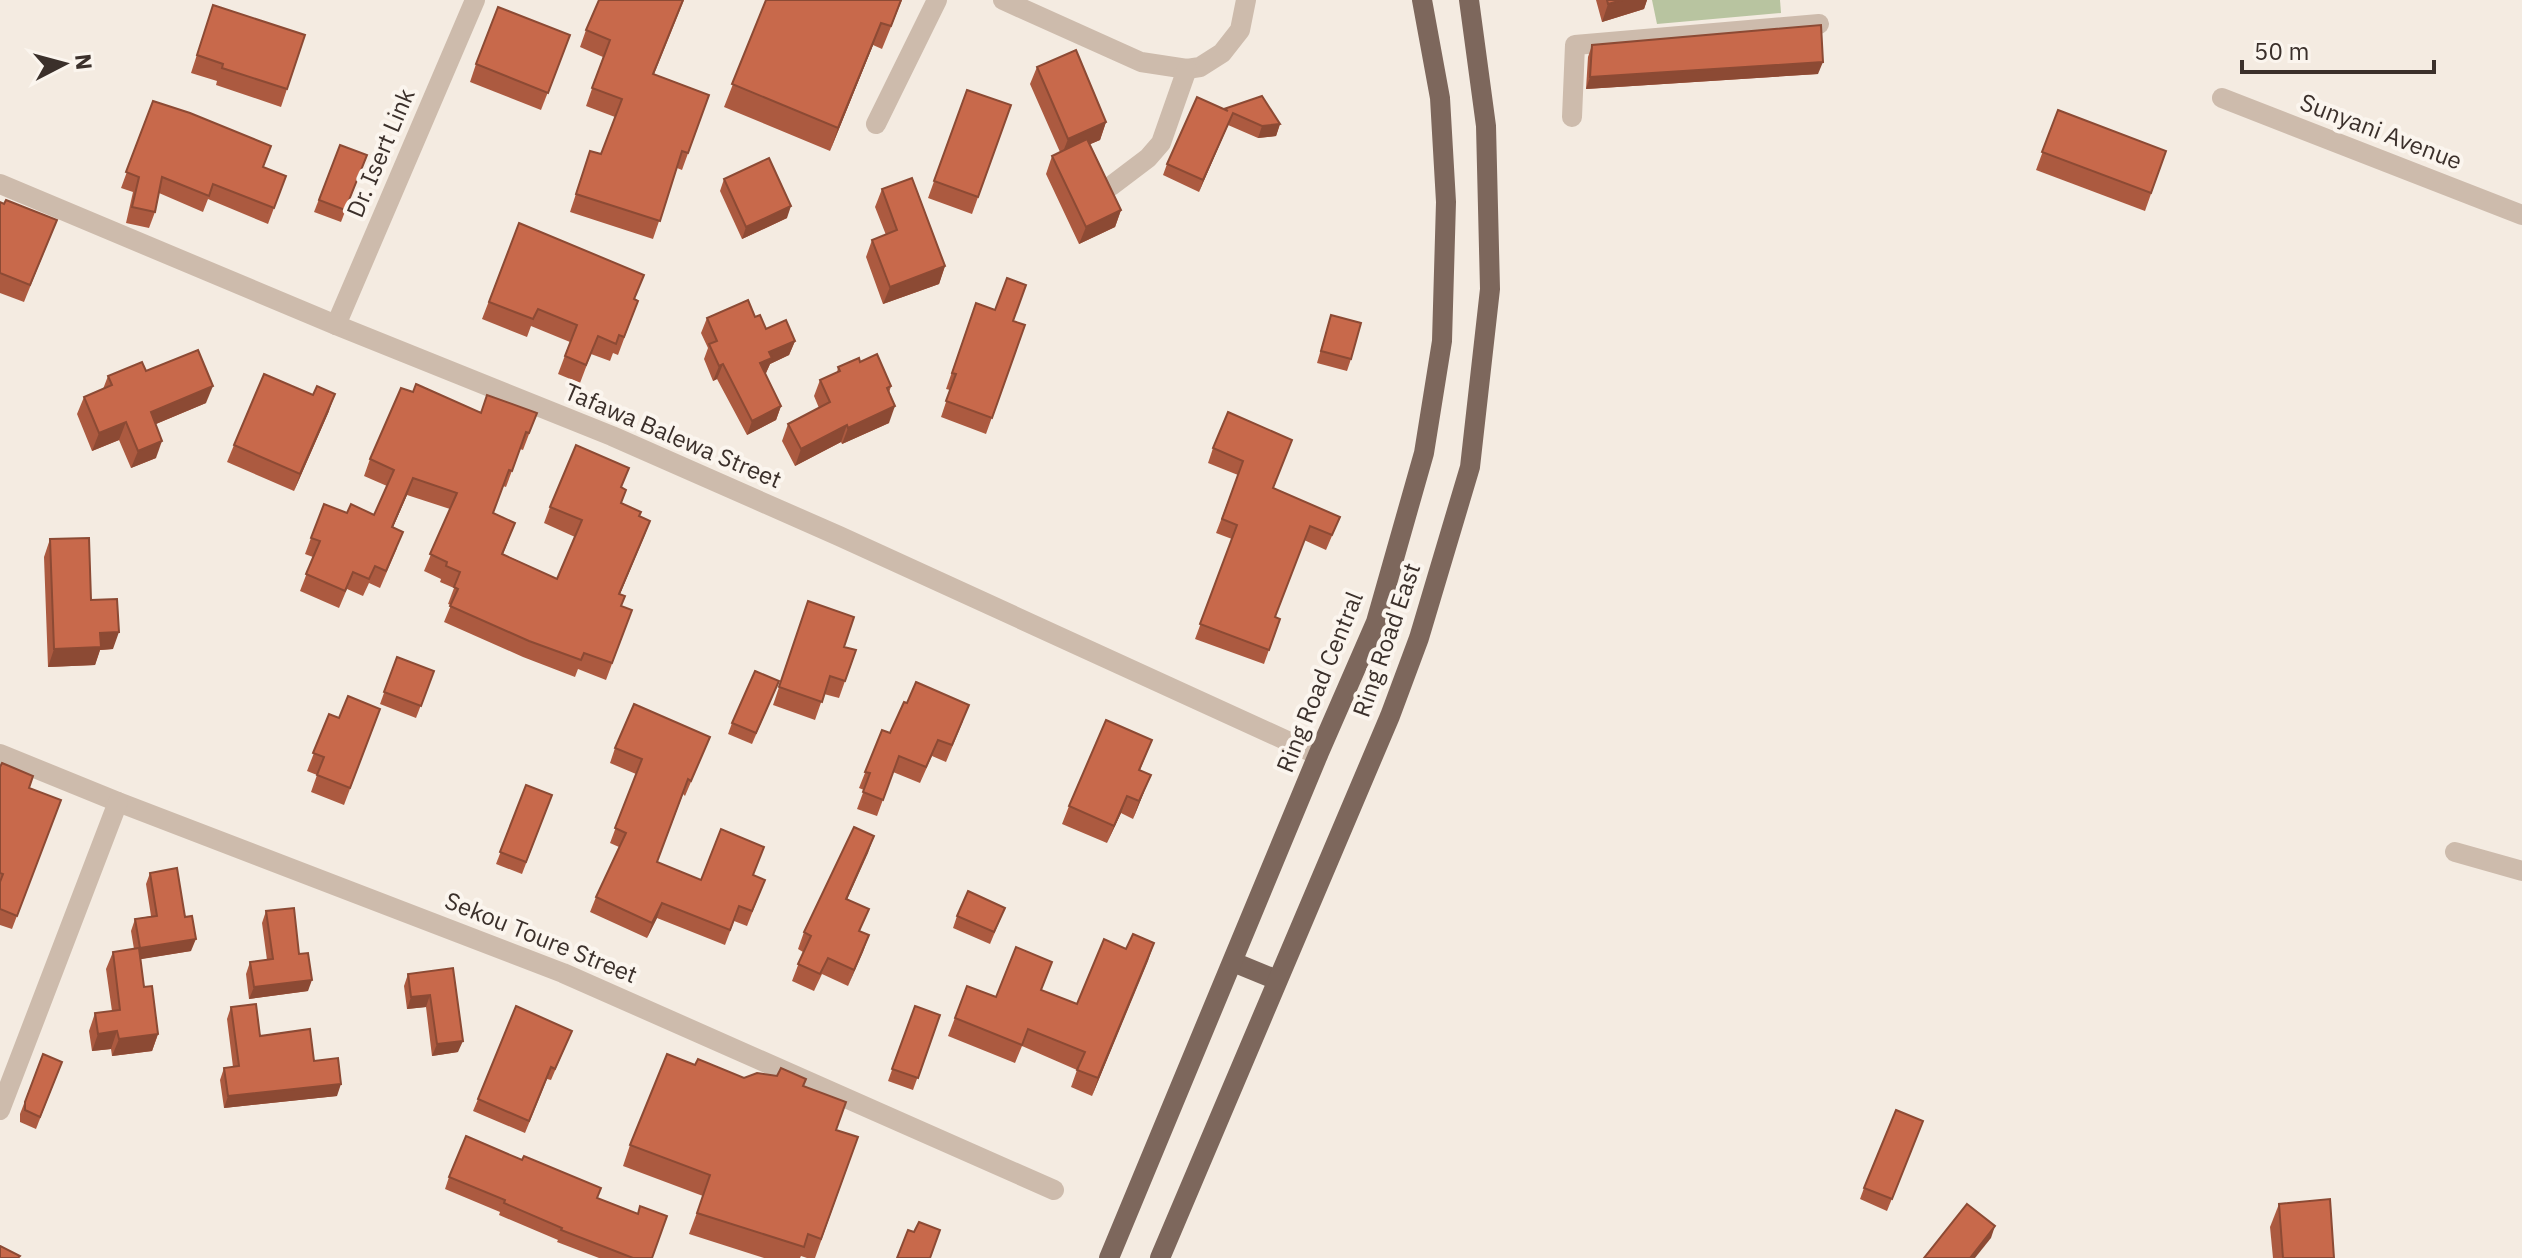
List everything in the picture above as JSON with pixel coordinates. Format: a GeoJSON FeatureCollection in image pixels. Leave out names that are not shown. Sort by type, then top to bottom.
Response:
{"type":"FeatureCollection","features":[{"type":"Feature","properties":{"kind":"main road","name":"Ring Road Central"},"geometry":{"type":"LineString","coordinates":[[1109,1258],[1376,622],[1424,453],[1442,341],[1446,202],[1440,98],[1422,0]]}},
{"type":"Feature","properties":{"kind":"main road","name":"Ring Road East"},"geometry":{"type":"LineString","coordinates":[[1160,1258],[1390,716],[1419,638],[1470,467],[1490,289],[1486,126],[1469,0]]}},
{"type":"Feature","properties":{"kind":"main road"},"geometry":{"type":"LineString","coordinates":[[1233,962],[1277,980]]}},
{"type":"Feature","properties":{"kind":"street","name":"Dr. Isert Link"},"geometry":{"type":"LineString","coordinates":[[336,325],[475,0]]}},
{"type":"Feature","properties":{"kind":"street"},"geometry":{"type":"LineString","coordinates":[[876,124],[937,0]]}},
{"type":"Feature","properties":{"kind":"street"},"geometry":{"type":"LineString","coordinates":[[1003,0],[1141,62],[1187,69],[1200,67],[1222,53],[1240,30],[1246,0]]}},
{"type":"Feature","properties":{"kind":"street"},"geometry":{"type":"LineString","coordinates":[[1572,117],[1575,45],[1819,24]]}},
{"type":"Feature","properties":{"kind":"street"},"geometry":{"type":"LineString","coordinates":[[1111,186],[1148,158],[1161,143],[1187,69]]}},
{"type":"Feature","properties":{"kind":"street","name":"Sunyani Avenue"},"geometry":{"type":"LineString","coordinates":[[2222,98],[2522,215]]}},
{"type":"Feature","properties":{"kind":"street","name":"Tafawa Balewa Street"},"geometry":{"type":"LineString","coordinates":[[0,184],[683,467],[1318,755]]}},
{"type":"Feature","properties":{"kind":"street","name":"Sekou Toure Street"},"geometry":{"type":"LineString","coordinates":[[0,754],[563,973],[1054,1190]]}},
{"type":"Feature","properties":{"kind":"street"},"geometry":{"type":"LineString","coordinates":[[0,1110],[118,802]]}},
{"type":"Feature","properties":{"kind":"street"},"geometry":{"type":"LineString","coordinates":[[2455,852],[2522,871]]}},
{"type":"Feature","properties":{"kind":"green space"},"geometry":{"type":"Polygon","coordinates":[[[1652,0],[1780,0],[1781,13],[1657,24],[1652,0]]]}},
{"type":"Feature","properties":{"kind":"building"},"geometry":{"type":"Polygon","coordinates":[[[599,0],[683,0],[653,74],[709,95],[688,153],[682,151],[660,221],[576,194],[590,151],[601,154],[622,99],[592,88],[610,40],[586,30],[599,0]]]}},
{"type":"Feature","properties":{"kind":"building"},"geometry":{"type":"Polygon","coordinates":[[[766,0],[901,0],[891,26],[881,23],[838,128],[732,84],[766,0]]]}},
{"type":"Feature","properties":{"kind":"building"},"geometry":{"type":"Polygon","coordinates":[[[213,5],[305,35],[287,89],[222,68],[223,64],[197,55],[213,5]]]}},
{"type":"Feature","properties":{"kind":"building"},"geometry":{"type":"Polygon","coordinates":[[[498,7],[570,35],[548,93],[476,64],[498,7]]]}},
{"type":"Feature","properties":{"kind":"building"},"geometry":{"type":"Polygon","coordinates":[[[1821,25],[1823,62],[1590,77],[1592,45],[1821,25]]]}},
{"type":"Feature","properties":{"kind":"building"},"geometry":{"type":"Polygon","coordinates":[[[1076,50],[1106,122],[1068,139],[1037,67],[1076,50]]]}},
{"type":"Feature","properties":{"kind":"building"},"geometry":{"type":"Polygon","coordinates":[[[967,90],[1011,105],[978,197],[934,181],[967,90]]]}},
{"type":"Feature","properties":{"kind":"building"},"geometry":{"type":"Polygon","coordinates":[[[1262,96],[1280,124],[1262,126],[1233,113],[1203,180],[1167,164],[1197,97],[1228,111],[1224,109],[1262,96]]]}},
{"type":"Feature","properties":{"kind":"building"},"geometry":{"type":"Polygon","coordinates":[[[153,101],[271,146],[263,167],[286,176],[274,208],[213,184],[209,196],[162,177],[155,212],[132,207],[139,177],[126,172],[153,101]]]}},
{"type":"Feature","properties":{"kind":"building"},"geometry":{"type":"Polygon","coordinates":[[[2058,110],[2166,151],[2151,193],[2042,152],[2058,110]]]}},
{"type":"Feature","properties":{"kind":"building"},"geometry":{"type":"Polygon","coordinates":[[[1087,139],[1121,210],[1086,227],[1052,156],[1087,139]]]}},
{"type":"Feature","properties":{"kind":"building"},"geometry":{"type":"Polygon","coordinates":[[[340,145],[367,155],[345,210],[319,200],[340,145]]]}},
{"type":"Feature","properties":{"kind":"building"},"geometry":{"type":"Polygon","coordinates":[[[769,158],[791,206],[746,227],[724,179],[769,158]]]}},
{"type":"Feature","properties":{"kind":"building"},"geometry":{"type":"Polygon","coordinates":[[[912,178],[945,266],[890,287],[872,240],[897,230],[882,189],[912,178]]]}},
{"type":"Feature","properties":{"kind":"building"},"geometry":{"type":"Polygon","coordinates":[[[6,200],[57,220],[30,285],[0,273],[0,202],[4,204],[6,200]]]}},
{"type":"Feature","properties":{"kind":"building"},"geometry":{"type":"Polygon","coordinates":[[[519,223],[644,275],[624,337],[619,335],[616,344],[598,336],[586,365],[565,356],[577,325],[538,309],[533,319],[489,302],[519,223]]]}},
{"type":"Feature","properties":{"kind":"building"},"geometry":{"type":"Polygon","coordinates":[[[1007,278],[1026,285],[1013,321],[1025,325],[992,418],[946,401],[956,374],[952,373],[976,303],[995,310],[1007,278]]]}},
{"type":"Feature","properties":{"kind":"building"},"geometry":{"type":"Polygon","coordinates":[[[748,300],[755,317],[760,315],[766,329],[786,320],[795,341],[769,352],[772,358],[760,363],[781,406],[752,421],[723,364],[719,366],[709,344],[717,341],[707,318],[748,300]]]}},
{"type":"Feature","properties":{"kind":"building"},"geometry":{"type":"Polygon","coordinates":[[[1331,315],[1361,323],[1351,359],[1321,351],[1331,315]]]}},
{"type":"Feature","properties":{"kind":"building"},"geometry":{"type":"Polygon","coordinates":[[[198,350],[213,386],[151,412],[162,441],[138,451],[126,422],[99,433],[84,397],[112,385],[108,376],[142,362],[146,371],[198,350]]]}},
{"type":"Feature","properties":{"kind":"building"},"geometry":{"type":"Polygon","coordinates":[[[877,354],[891,386],[887,388],[895,406],[848,428],[847,425],[801,449],[788,424],[830,402],[820,380],[840,371],[838,367],[877,354]]]}},
{"type":"Feature","properties":{"kind":"building"},"geometry":{"type":"Polygon","coordinates":[[[264,374],[313,395],[317,386],[335,394],[300,474],[234,445],[264,374]]]}},
{"type":"Feature","properties":{"kind":"building"},"geometry":{"type":"Polygon","coordinates":[[[416,384],[481,413],[487,395],[537,413],[529,433],[526,432],[512,471],[509,470],[493,513],[515,523],[502,554],[557,579],[582,520],[550,507],[576,445],[629,468],[621,487],[626,490],[621,503],[641,512],[639,516],[650,521],[619,594],[625,596],[621,606],[632,610],[612,663],[584,653],[581,660],[450,606],[458,589],[454,587],[460,572],[430,554],[457,493],[413,478],[392,527],[403,532],[386,571],[375,566],[369,579],[353,572],[345,591],[306,574],[320,541],[311,538],[324,504],[347,513],[351,504],[374,515],[394,470],[370,459],[401,388],[413,392],[416,384]]]}},
{"type":"Feature","properties":{"kind":"building"},"geometry":{"type":"Polygon","coordinates":[[[1228,412],[1292,440],[1273,488],[1340,517],[1332,535],[1310,526],[1275,617],[1280,619],[1269,650],[1200,624],[1237,525],[1222,519],[1243,461],[1213,448],[1228,412]]]}},
{"type":"Feature","properties":{"kind":"building"},"geometry":{"type":"Polygon","coordinates":[[[89,538],[91,600],[117,599],[119,632],[100,633],[101,647],[54,649],[50,539],[89,538]]]}},
{"type":"Feature","properties":{"kind":"building"},"geometry":{"type":"Polygon","coordinates":[[[808,601],[854,617],[844,647],[856,650],[845,681],[830,676],[822,702],[779,687],[808,601]]]}},
{"type":"Feature","properties":{"kind":"building"},"geometry":{"type":"Polygon","coordinates":[[[397,657],[434,671],[421,706],[384,692],[397,657]]]}},
{"type":"Feature","properties":{"kind":"building"},"geometry":{"type":"Polygon","coordinates":[[[755,671],[779,681],[756,733],[732,723],[755,671]]]}},
{"type":"Feature","properties":{"kind":"building"},"geometry":{"type":"Polygon","coordinates":[[[916,682],[969,705],[952,745],[938,740],[926,767],[899,756],[883,800],[863,792],[870,773],[865,772],[882,730],[890,733],[916,682]]]}},
{"type":"Feature","properties":{"kind":"building"},"geometry":{"type":"Polygon","coordinates":[[[348,696],[380,709],[350,788],[317,775],[324,757],[313,753],[329,714],[339,718],[348,696]]]}},
{"type":"Feature","properties":{"kind":"building"},"geometry":{"type":"Polygon","coordinates":[[[634,704],[710,737],[691,781],[688,779],[657,862],[701,880],[721,829],[764,847],[753,875],[765,880],[752,911],[739,906],[730,930],[662,903],[652,923],[596,897],[626,833],[615,828],[642,759],[615,748],[634,704]]]}},
{"type":"Feature","properties":{"kind":"building"},"geometry":{"type":"Polygon","coordinates":[[[1106,720],[1152,740],[1139,770],[1151,775],[1139,801],[1127,796],[1114,826],[1069,806],[1106,720]]]}},
{"type":"Feature","properties":{"kind":"building"},"geometry":{"type":"Polygon","coordinates":[[[2,763],[33,776],[29,788],[61,800],[17,916],[0,909],[3,874],[0,873],[2,763]]]}},
{"type":"Feature","properties":{"kind":"building"},"geometry":{"type":"Polygon","coordinates":[[[526,785],[552,795],[526,862],[500,852],[526,785]]]}},
{"type":"Feature","properties":{"kind":"building"},"geometry":{"type":"Polygon","coordinates":[[[854,827],[874,836],[846,899],[869,909],[859,931],[869,935],[854,970],[828,958],[820,974],[798,964],[811,936],[804,932],[854,827]]]}},
{"type":"Feature","properties":{"kind":"building"},"geometry":{"type":"Polygon","coordinates":[[[177,868],[185,917],[192,916],[196,939],[140,948],[135,919],[157,916],[150,873],[177,868]]]}},
{"type":"Feature","properties":{"kind":"building"},"geometry":{"type":"Polygon","coordinates":[[[968,891],[1005,908],[994,932],[957,916],[968,891]]]}},
{"type":"Feature","properties":{"kind":"building"},"geometry":{"type":"Polygon","coordinates":[[[294,908],[299,954],[308,953],[312,980],[254,987],[250,962],[273,959],[266,911],[294,908]]]}},
{"type":"Feature","properties":{"kind":"building"},"geometry":{"type":"Polygon","coordinates":[[[1133,934],[1154,943],[1098,1078],[1077,1070],[1085,1052],[1028,1029],[1022,1045],[955,1018],[967,986],[996,997],[1016,947],[1052,962],[1041,990],[1077,1004],[1104,939],[1126,949],[1133,934]]]}},
{"type":"Feature","properties":{"kind":"building"},"geometry":{"type":"Polygon","coordinates":[[[139,948],[144,987],[152,986],[158,1034],[119,1039],[117,1031],[98,1034],[95,1013],[120,1010],[113,952],[139,948]]]}},
{"type":"Feature","properties":{"kind":"building"},"geometry":{"type":"Polygon","coordinates":[[[453,968],[463,1041],[437,1044],[430,995],[411,997],[408,974],[453,968]]]}},
{"type":"Feature","properties":{"kind":"building"},"geometry":{"type":"Polygon","coordinates":[[[256,1004],[260,1036],[310,1029],[314,1061],[338,1058],[341,1084],[228,1096],[224,1068],[239,1066],[231,1007],[256,1004]]]}},
{"type":"Feature","properties":{"kind":"building"},"geometry":{"type":"Polygon","coordinates":[[[516,1006],[572,1031],[555,1069],[551,1067],[529,1121],[478,1099],[516,1006]]]}},
{"type":"Feature","properties":{"kind":"building"},"geometry":{"type":"Polygon","coordinates":[[[915,1006],[940,1015],[918,1078],[892,1069],[915,1006]]]}},
{"type":"Feature","properties":{"kind":"building"},"geometry":{"type":"Polygon","coordinates":[[[43,1054],[62,1062],[40,1117],[25,1110],[25,1102],[43,1054]]]}},
{"type":"Feature","properties":{"kind":"building"},"geometry":{"type":"Polygon","coordinates":[[[667,1054],[695,1065],[698,1059],[744,1078],[757,1073],[777,1076],[781,1068],[806,1079],[803,1086],[846,1102],[836,1130],[858,1137],[821,1239],[808,1234],[804,1247],[697,1213],[710,1175],[630,1145],[667,1054]]]}},
{"type":"Feature","properties":{"kind":"building"},"geometry":{"type":"Polygon","coordinates":[[[1896,1110],[1923,1121],[1892,1199],[1864,1188],[1896,1110]]]}},
{"type":"Feature","properties":{"kind":"building"},"geometry":{"type":"Polygon","coordinates":[[[466,1136],[601,1188],[597,1198],[638,1214],[640,1206],[667,1216],[652,1258],[633,1258],[561,1230],[504,1203],[505,1200],[449,1177],[466,1136]]]}},
{"type":"Feature","properties":{"kind":"building"},"geometry":{"type":"Polygon","coordinates":[[[2330,1199],[2334,1258],[2283,1258],[2279,1204],[2330,1199]]]}},
{"type":"Feature","properties":{"kind":"building"},"geometry":{"type":"Polygon","coordinates":[[[1967,1204],[1995,1226],[1970,1258],[1924,1258],[1967,1204]]]}},
{"type":"Feature","properties":{"kind":"building"},"geometry":{"type":"Polygon","coordinates":[[[919,1222],[940,1230],[930,1258],[897,1258],[908,1230],[914,1232],[919,1222]]]}},
{"type":"Feature","properties":{"kind":"building"},"geometry":{"type":"Polygon","coordinates":[[[0,1246],[20,1256],[0,1258],[0,1246]]]}}]}
